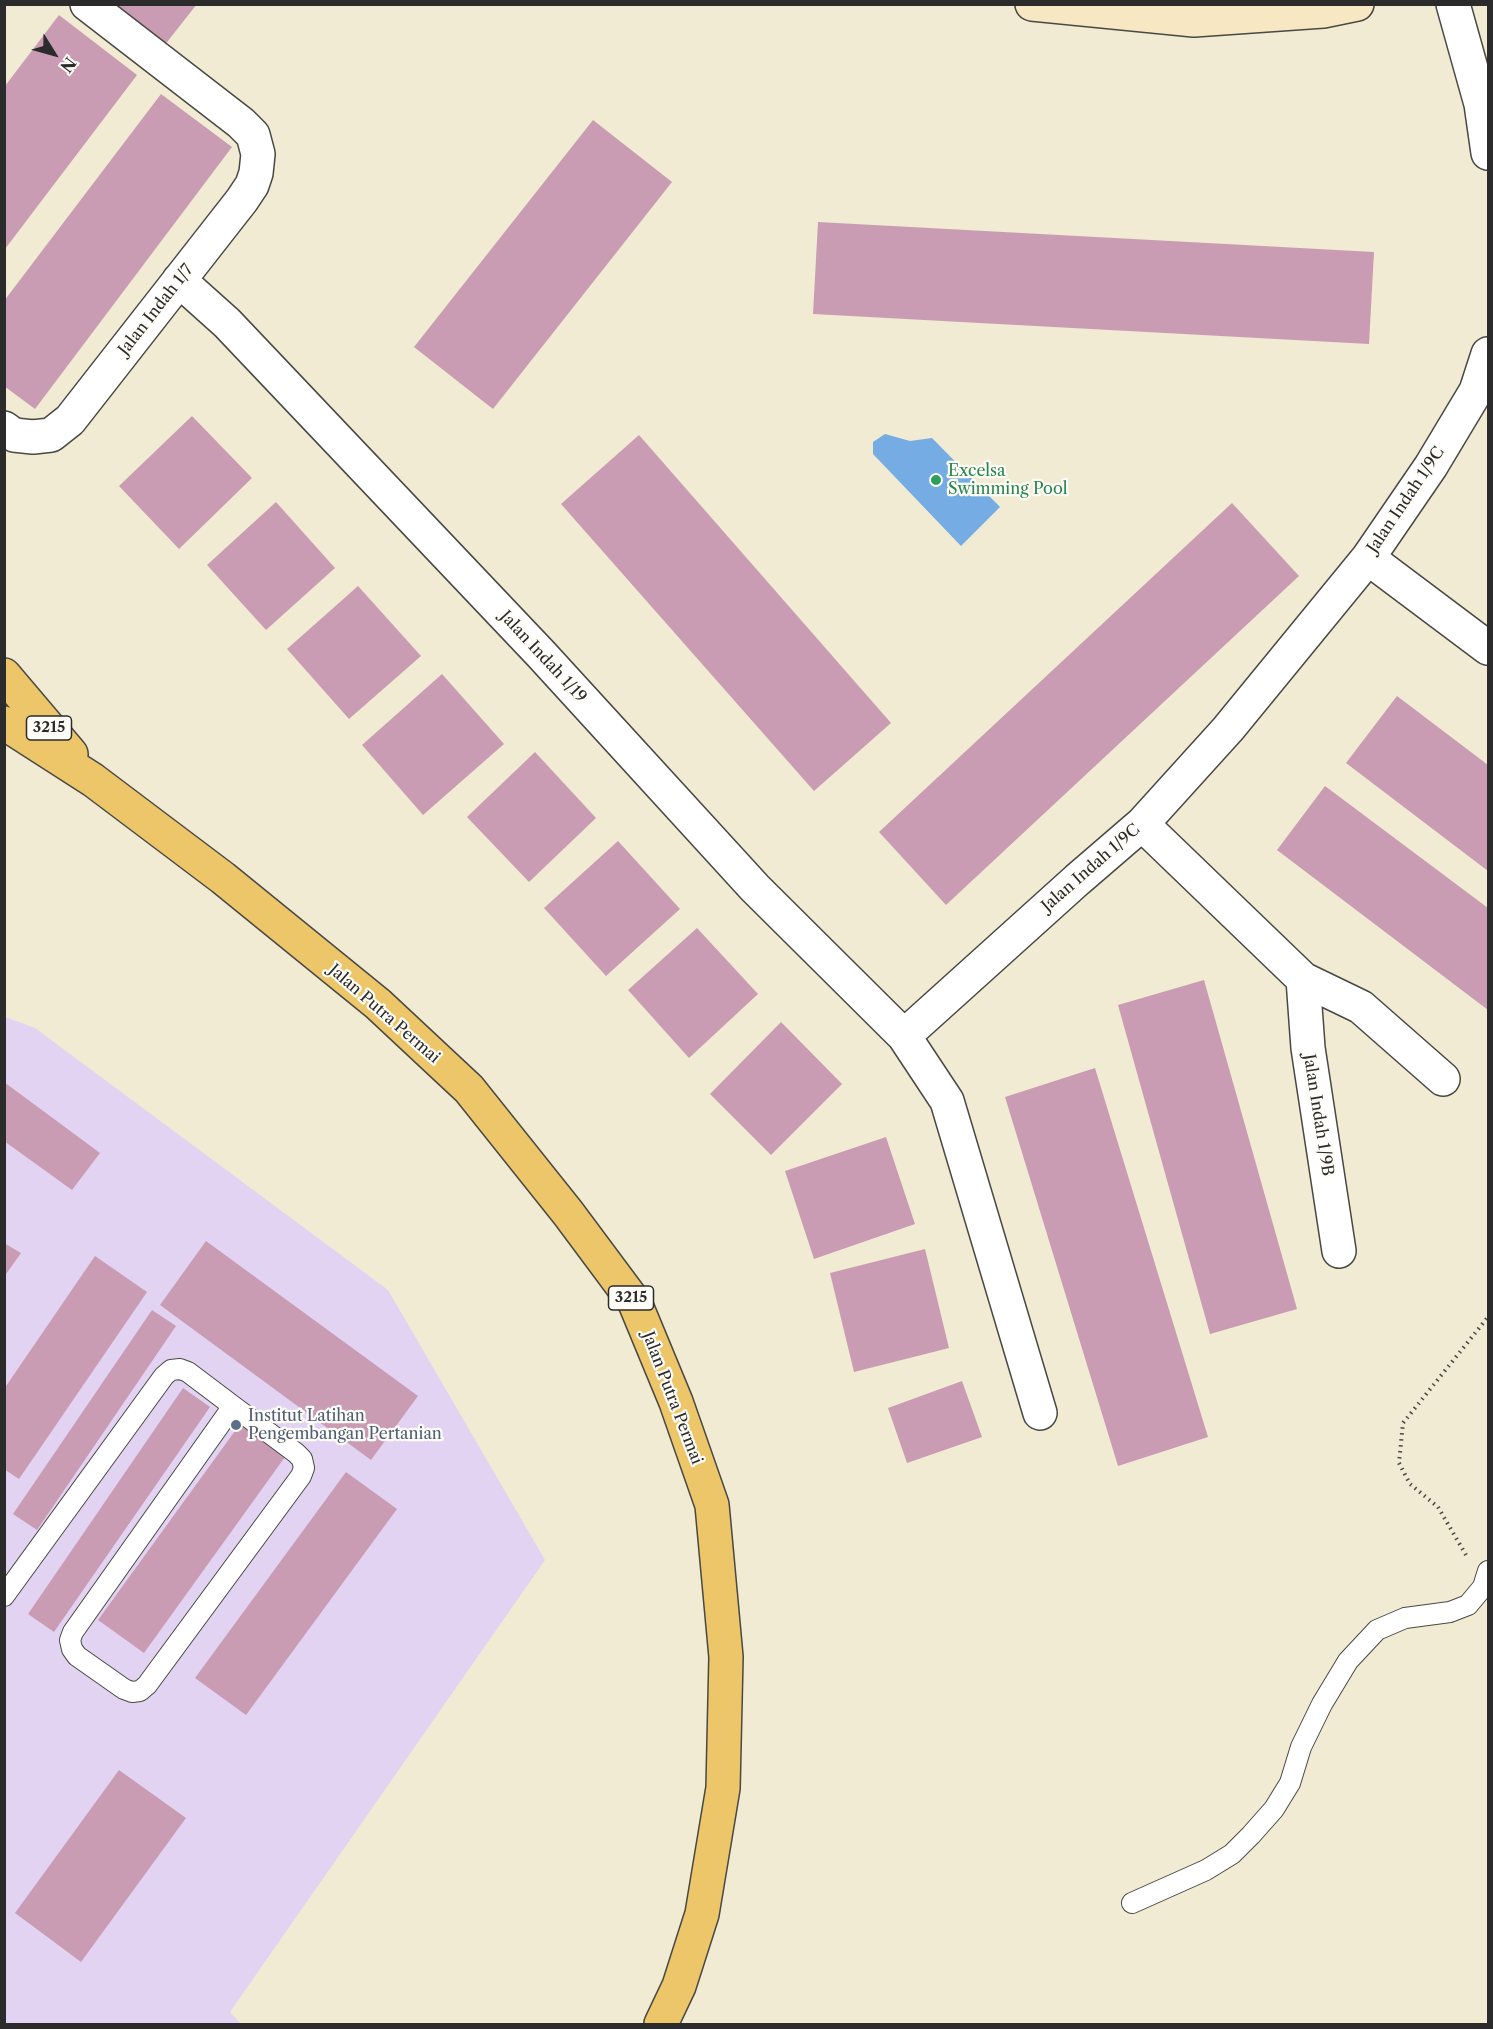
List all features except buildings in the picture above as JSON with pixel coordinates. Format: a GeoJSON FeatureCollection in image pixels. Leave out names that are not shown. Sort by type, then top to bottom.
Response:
{"type":"FeatureCollection","features":[{"type":"Feature","properties":{"kind":"main road","name":"Jalan Putra Permai"},"geometry":{"type":"LineString","coordinates":[[4,675],[93,780]]}},
{"type":"Feature","properties":{"kind":"main road","name":"Jalan Putra Permai"},"geometry":{"type":"LineString","coordinates":[[4,723],[93,780],[223,878],[378,1004],[469,1089],[555,1196],[635,1303],[676,1402],[712,1505],[726,1657],[723,1788],[702,1914],[679,1986],[661,2025]]}},
{"type":"Feature","properties":{"kind":"street","name":"Jalan Indah 1/7"},"geometry":{"type":"LineString","coordinates":[[4,428],[14,435],[33,437],[51,435],[70,420],[242,200],[252,185],[256,173],[258,154],[254,135],[87,4]]}},
{"type":"Feature","properties":{"kind":"street"},"geometry":{"type":"LineString","coordinates":[[1032,4],[1194,21],[1323,11],[1357,4]]}},
{"type":"Feature","properties":{"kind":"street"},"geometry":{"type":"LineString","coordinates":[[1453,4],[1481,104],[1488,153]]}},
{"type":"Feature","properties":{"kind":"street","name":"Jalan Indah 1/19"},"geometry":{"type":"LineString","coordinates":[[179,280],[235,331],[541,654],[755,888],[904,1036]]}},
{"type":"Feature","properties":{"kind":"street","name":"Jalan Indah 1/9C"},"geometry":{"type":"LineString","coordinates":[[904,1036],[1142,824],[1228,729],[1368,558],[1431,466],[1476,391],[1488,354]]}},
{"type":"Feature","properties":{"kind":"street"},"geometry":{"type":"LineString","coordinates":[[1368,558],[1488,648]]}},
{"type":"Feature","properties":{"kind":"street"},"geometry":{"type":"LineString","coordinates":[[1142,824],[1303,979],[1361,1007],[1443,1079]]}},
{"type":"Feature","properties":{"kind":"street","name":"Jalan Indah 1/9B"},"geometry":{"type":"LineString","coordinates":[[1303,979],[1308,1048],[1339,1251]]}},
{"type":"Feature","properties":{"kind":"street"},"geometry":{"type":"LineString","coordinates":[[904,1036],[947,1101],[1040,1413]]}},
{"type":"Feature","properties":{"kind":"lane"},"geometry":{"type":"LineString","coordinates":[[4,1596],[157,1385],[171,1370],[180,1369],[188,1372],[296,1453],[302,1459],[303,1468],[301,1476],[141,1691],[132,1692],[77,1656],[70,1640],[73,1632],[233,1406]]}},
{"type":"Feature","properties":{"kind":"lane"},"geometry":{"type":"LineString","coordinates":[[1132,1903],[1206,1870],[1232,1854],[1251,1835],[1274,1809],[1290,1783],[1301,1748],[1322,1704],[1348,1661],[1377,1630],[1405,1618],[1450,1612],[1468,1605],[1486,1579]]}},
{"type":"Feature","properties":{"kind":"path"},"geometry":{"type":"LineString","coordinates":[[1486,1579],[1437,1507],[1410,1484],[1399,1463],[1403,1423],[1488,1317]]}},
{"type":"Feature","properties":{"kind":"shaded area","name":"Institut Latihan Pengembangan Pertanian"},"geometry":{"type":"Polygon","coordinates":[[[5,1017],[35,1028],[388,1290],[545,1560],[230,2012],[241,2024],[5,2024],[5,1017]]]}},
{"type":"Feature","properties":{"kind":"water","name":"Excelsa Swimming Pool"},"geometry":{"type":"Polygon","coordinates":[[[885,434],[910,441],[932,438],[1000,507],[961,546],[873,454],[873,442],[885,434]]]}},
{"type":"Feature","properties":{"kind":"place","name":"Excelsa Swimming Pool"},"geometry":{"type":"Point","coordinates":[936,480]}},
{"type":"Feature","properties":{"kind":"place","name":"Institut Latihan Pengembangan Pertanian"},"geometry":{"type":"Point","coordinates":[236,1425]}}]}
